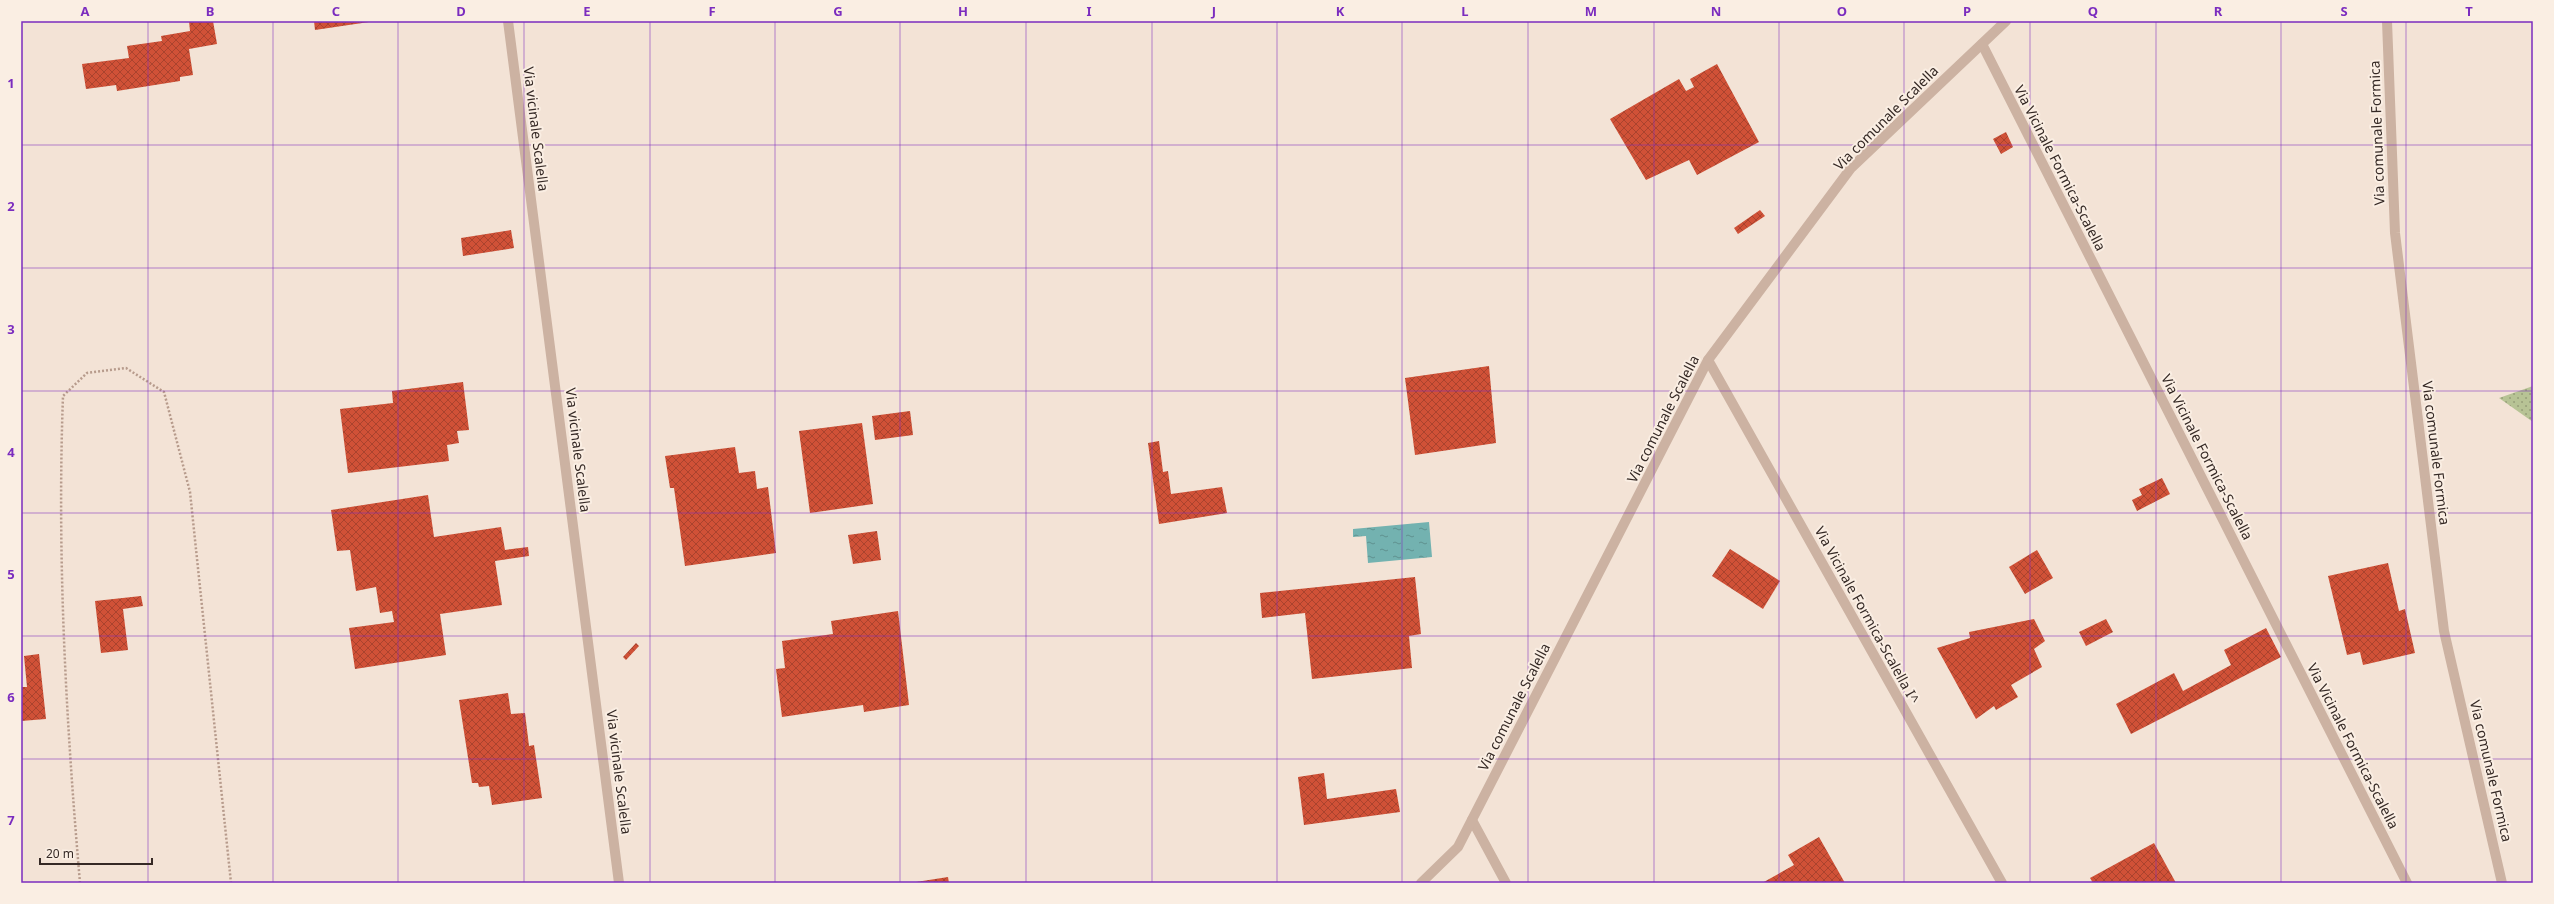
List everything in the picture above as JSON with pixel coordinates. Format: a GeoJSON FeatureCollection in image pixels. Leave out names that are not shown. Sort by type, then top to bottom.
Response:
{"type":"FeatureCollection","features":[{"type":"Feature","properties":{"kind":"street","name":"Via vicinale Scalella"},"geometry":{"type":"LineString","coordinates":[[508,21],[619,883]]}},
{"type":"Feature","properties":{"kind":"street","name":"Via comunale Scalella"},"geometry":{"type":"LineString","coordinates":[[1421,883],[1458,847],[1708,360],[1851,168],[2006,21]]}},
{"type":"Feature","properties":{"kind":"street","name":"Via comunale Formica"},"geometry":{"type":"LineString","coordinates":[[2387,21],[2395,233],[2444,631],[2502,883]]}},
{"type":"Feature","properties":{"kind":"street","name":"Via Vicinale Formica-Scalella"},"geometry":{"type":"LineString","coordinates":[[1982,44],[2407,883]]}},
{"type":"Feature","properties":{"kind":"street","name":"Via Vicinale Formica-Scalella I^"},"geometry":{"type":"LineString","coordinates":[[1708,360],[2002,883]]}},
{"type":"Feature","properties":{"kind":"street"},"geometry":{"type":"LineString","coordinates":[[1472,820],[1506,883]]}},
{"type":"Feature","properties":{"kind":"path"},"geometry":{"type":"LineString","coordinates":[[80,883],[72,790],[60,492],[63,396],[86,373],[126,368],[164,392],[190,492],[231,883]]}},
{"type":"Feature","properties":{"kind":"green space"},"geometry":{"type":"Polygon","coordinates":[[[2533,386],[2533,422],[2499,398],[2533,386]]]}},
{"type":"Feature","properties":{"kind":"water"},"geometry":{"type":"Polygon","coordinates":[[[1429,522],[1432,557],[1368,563],[1366,536],[1353,537],[1353,529],[1429,522]]]}},
{"type":"Feature","properties":{"kind":"building"},"geometry":{"type":"Polygon","coordinates":[[[189,21],[213,21],[217,44],[189,49],[193,75],[180,77],[180,81],[117,91],[116,85],[86,89],[82,64],[129,58],[127,46],[162,41],[161,36],[190,31],[189,21]]]}},
{"type":"Feature","properties":{"kind":"building"},"geometry":{"type":"Polygon","coordinates":[[[314,21],[369,21],[369,22],[315,30],[314,21]]]}},
{"type":"Feature","properties":{"kind":"building"},"geometry":{"type":"Polygon","coordinates":[[[1717,64],[1759,142],[1697,175],[1689,160],[1646,180],[1610,119],[1679,79],[1686,91],[1694,87],[1690,79],[1717,64]]]}},
{"type":"Feature","properties":{"kind":"building"},"geometry":{"type":"Polygon","coordinates":[[[2006,132],[2013,147],[2001,154],[1993,139],[2006,132]]]}},
{"type":"Feature","properties":{"kind":"building"},"geometry":{"type":"Polygon","coordinates":[[[1760,210],[1765,216],[1738,234],[1734,228],[1760,210]]]}},
{"type":"Feature","properties":{"kind":"building"},"geometry":{"type":"Polygon","coordinates":[[[511,230],[514,248],[463,256],[461,238],[511,230]]]}},
{"type":"Feature","properties":{"kind":"building"},"geometry":{"type":"Polygon","coordinates":[[[1489,366],[1496,443],[1415,455],[1405,378],[1489,366]]]}},
{"type":"Feature","properties":{"kind":"building"},"geometry":{"type":"Polygon","coordinates":[[[463,382],[469,430],[457,431],[459,443],[447,445],[449,461],[348,473],[340,409],[393,403],[392,391],[463,382]]]}},
{"type":"Feature","properties":{"kind":"building"},"geometry":{"type":"Polygon","coordinates":[[[910,411],[913,435],[875,440],[872,416],[910,411]]]}},
{"type":"Feature","properties":{"kind":"building"},"geometry":{"type":"Polygon","coordinates":[[[862,423],[873,504],[810,513],[799,431],[862,423]]]}},
{"type":"Feature","properties":{"kind":"building"},"geometry":{"type":"Polygon","coordinates":[[[1159,441],[1163,472],[1168,471],[1171,494],[1222,487],[1227,513],[1159,524],[1148,443],[1159,441]]]}},
{"type":"Feature","properties":{"kind":"building"},"geometry":{"type":"Polygon","coordinates":[[[735,447],[739,473],[755,471],[757,489],[768,487],[776,553],[685,566],[674,488],[670,488],[665,456],[735,447]]]}},
{"type":"Feature","properties":{"kind":"building"},"geometry":{"type":"Polygon","coordinates":[[[2162,478],[2170,494],[2137,511],[2132,500],[2142,495],[2139,489],[2162,478]]]}},
{"type":"Feature","properties":{"kind":"building"},"geometry":{"type":"Polygon","coordinates":[[[428,495],[434,537],[501,527],[505,550],[528,547],[529,556],[495,561],[502,605],[440,614],[446,655],[355,669],[349,628],[394,622],[392,611],[380,613],[376,587],[356,591],[350,550],[337,551],[331,510],[428,495]]]}},
{"type":"Feature","properties":{"kind":"building"},"geometry":{"type":"Polygon","coordinates":[[[877,531],[881,560],[853,564],[848,535],[877,531]]]}},
{"type":"Feature","properties":{"kind":"building"},"geometry":{"type":"Polygon","coordinates":[[[1730,549],[1780,581],[1763,609],[1712,576],[1730,549]]]}},
{"type":"Feature","properties":{"kind":"building"},"geometry":{"type":"Polygon","coordinates":[[[2037,550],[2053,578],[2025,594],[2009,567],[2037,550]]]}},
{"type":"Feature","properties":{"kind":"building"},"geometry":{"type":"Polygon","coordinates":[[[2388,563],[2399,611],[2405,609],[2415,653],[2363,665],[2360,652],[2347,655],[2328,576],[2388,563]]]}},
{"type":"Feature","properties":{"kind":"building"},"geometry":{"type":"Polygon","coordinates":[[[1415,577],[1421,634],[1409,636],[1412,668],[1312,679],[1305,613],[1262,618],[1260,593],[1415,577]]]}},
{"type":"Feature","properties":{"kind":"building"},"geometry":{"type":"Polygon","coordinates":[[[141,596],[143,606],[123,609],[128,650],[101,653],[95,601],[141,596]]]}},
{"type":"Feature","properties":{"kind":"building"},"geometry":{"type":"Polygon","coordinates":[[[898,611],[909,705],[864,712],[863,705],[782,717],[776,669],[785,668],[782,641],[833,634],[831,621],[898,611]]]}},
{"type":"Feature","properties":{"kind":"building"},"geometry":{"type":"Polygon","coordinates":[[[2034,619],[2045,641],[2034,649],[2042,667],[2011,685],[2018,697],[1996,710],[1994,706],[1976,719],[1937,648],[1970,638],[1969,632],[2034,619]]]}},
{"type":"Feature","properties":{"kind":"building"},"geometry":{"type":"Polygon","coordinates":[[[2106,619],[2113,632],[2086,646],[2079,632],[2106,619]]]}},
{"type":"Feature","properties":{"kind":"building"},"geometry":{"type":"Polygon","coordinates":[[[2266,628],[2281,657],[2131,734],[2116,704],[2174,673],[2183,691],[2231,665],[2224,650],[2266,628]]]}},
{"type":"Feature","properties":{"kind":"building"},"geometry":{"type":"Polygon","coordinates":[[[636,643],[639,646],[626,660],[623,657],[636,643]]]}},
{"type":"Feature","properties":{"kind":"building"},"geometry":{"type":"Polygon","coordinates":[[[39,654],[46,719],[21,721],[21,687],[27,687],[24,656],[39,654]]]}},
{"type":"Feature","properties":{"kind":"building"},"geometry":{"type":"Polygon","coordinates":[[[508,693],[511,714],[525,713],[529,746],[534,745],[542,798],[492,805],[489,786],[479,787],[478,783],[472,783],[459,700],[508,693]]]}},
{"type":"Feature","properties":{"kind":"building"},"geometry":{"type":"Polygon","coordinates":[[[1324,773],[1327,799],[1396,789],[1400,812],[1304,825],[1298,777],[1324,773]]]}},
{"type":"Feature","properties":{"kind":"building"},"geometry":{"type":"Polygon","coordinates":[[[1819,837],[1845,883],[1762,883],[1794,865],[1788,855],[1819,837]]]}},
{"type":"Feature","properties":{"kind":"building"},"geometry":{"type":"Polygon","coordinates":[[[2154,843],[2176,883],[2093,883],[2090,878],[2154,843]]]}},
{"type":"Feature","properties":{"kind":"building"},"geometry":{"type":"Polygon","coordinates":[[[948,877],[949,883],[916,883],[916,882],[948,877]]]}}]}
